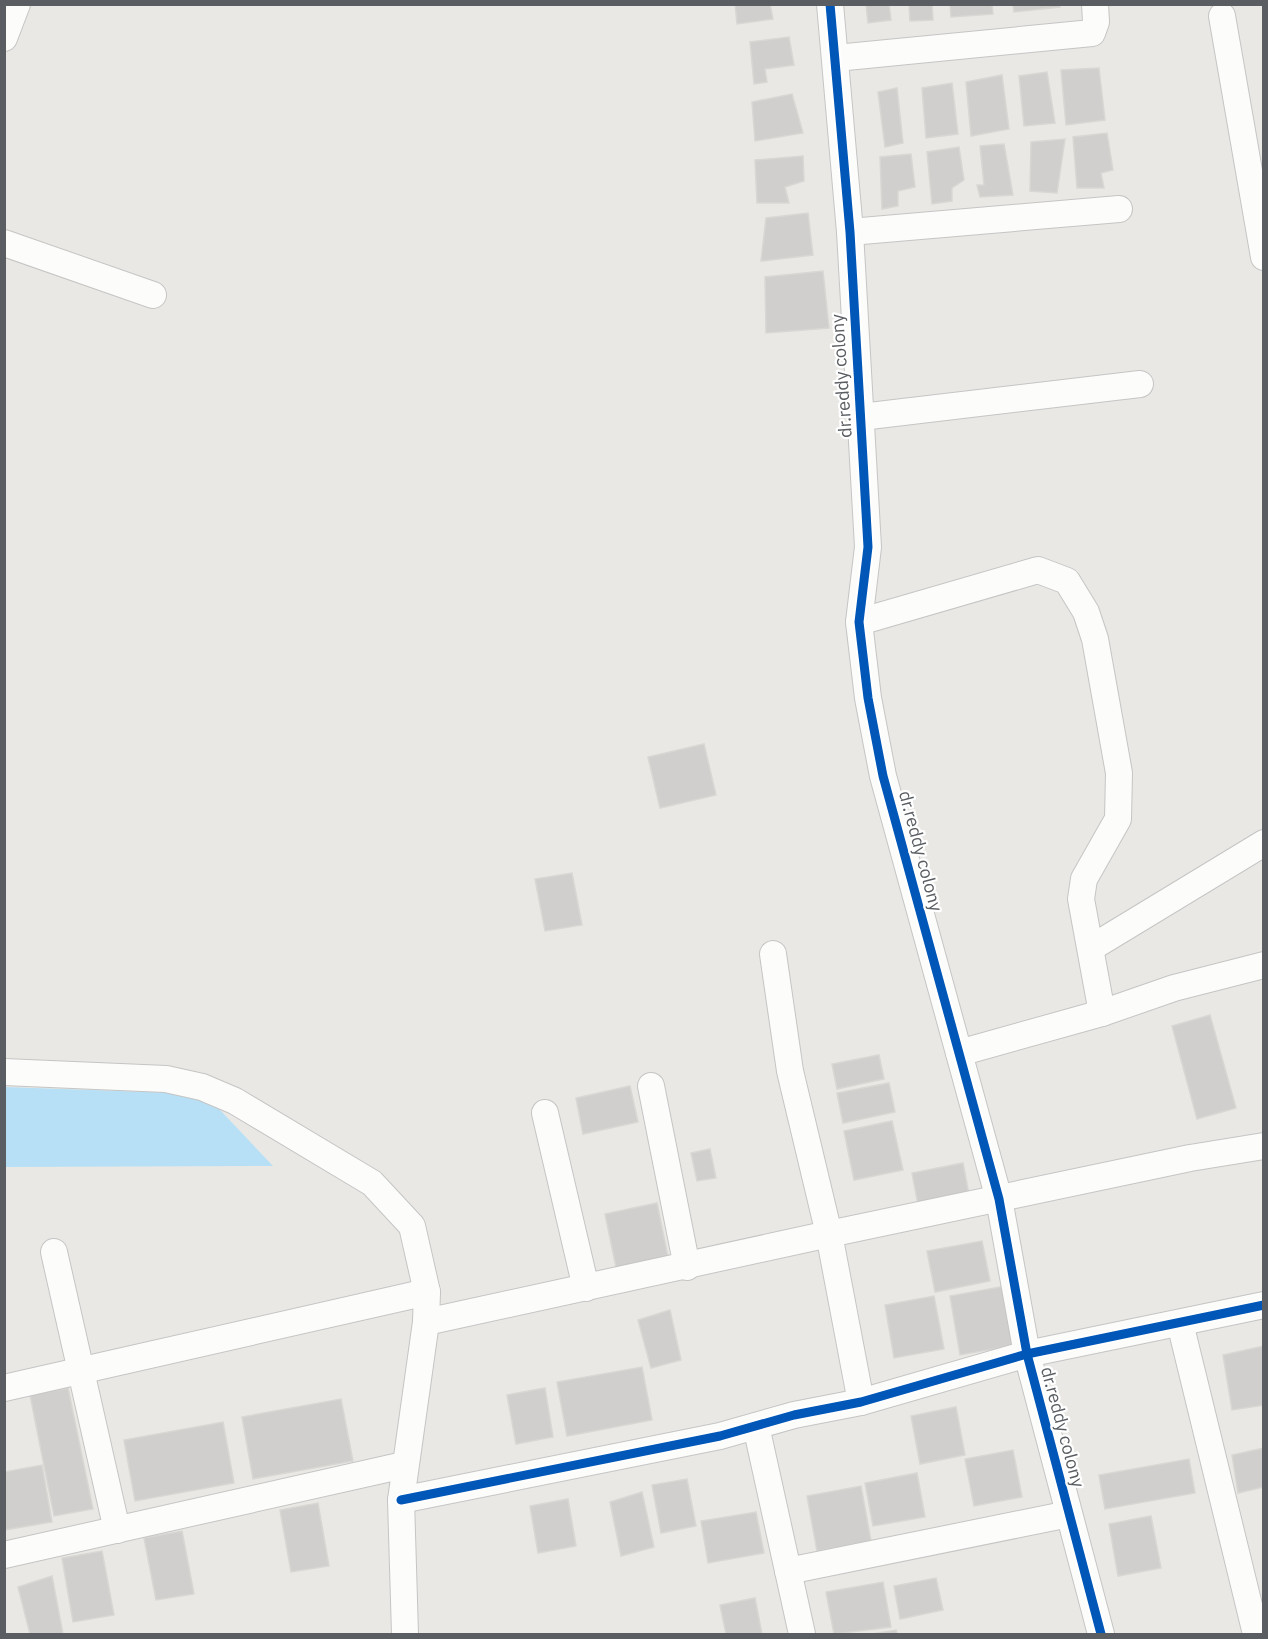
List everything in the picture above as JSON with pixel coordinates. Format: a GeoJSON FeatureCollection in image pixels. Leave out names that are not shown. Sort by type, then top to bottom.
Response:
{"type":"FeatureCollection","features":[{"type":"Feature","properties":{"kind":"street"},"geometry":{"type":"LineString","coordinates":[[4,38],[17,4]]}},
{"type":"Feature","properties":{"kind":"street","name":"dr.reddy colony"},"geometry":{"type":"LineString","coordinates":[[830,4],[850,232],[861,417],[868,547],[859,622],[868,698],[883,776],[999,1199],[1027,1354],[1101,1635]]}},
{"type":"Feature","properties":{"kind":"street"},"geometry":{"type":"LineString","coordinates":[[836,58],[1092,33],[1096,21],[1095,4]]}},
{"type":"Feature","properties":{"kind":"street"},"geometry":{"type":"LineString","coordinates":[[1222,16],[1263,257]]}},
{"type":"Feature","properties":{"kind":"street"},"geometry":{"type":"LineString","coordinates":[[850,232],[1119,209]]}},
{"type":"Feature","properties":{"kind":"street"},"geometry":{"type":"LineString","coordinates":[[4,243],[153,296]]}},
{"type":"Feature","properties":{"kind":"street"},"geometry":{"type":"LineString","coordinates":[[861,417],[1140,384]]}},
{"type":"Feature","properties":{"kind":"street"},"geometry":{"type":"LineString","coordinates":[[859,622],[1038,570],[1067,581],[1086,612],[1095,639],[1119,773],[1118,819],[1084,879],[1082,899],[1102,1013]]}},
{"type":"Feature","properties":{"kind":"street"},"geometry":{"type":"LineString","coordinates":[[1091,948],[1263,843]]}},
{"type":"Feature","properties":{"kind":"street"},"geometry":{"type":"LineString","coordinates":[[773,954],[790,1071],[829,1234],[861,1402]]}},
{"type":"Feature","properties":{"kind":"street"},"geometry":{"type":"LineString","coordinates":[[959,1053],[1102,1013],[1174,988],[1263,965]]}},
{"type":"Feature","properties":{"kind":"street"},"geometry":{"type":"LineString","coordinates":[[4,1072],[166,1079],[202,1087],[235,1101],[372,1183],[412,1226],[427,1292],[426,1322],[400,1500],[405,1635]]}},
{"type":"Feature","properties":{"kind":"street"},"geometry":{"type":"LineString","coordinates":[[651,1086],[687,1267]]}},
{"type":"Feature","properties":{"kind":"street"},"geometry":{"type":"LineString","coordinates":[[545,1113],[586,1288]]}},
{"type":"Feature","properties":{"kind":"street"},"geometry":{"type":"LineString","coordinates":[[426,1322],[1190,1158],[1263,1146]]}},
{"type":"Feature","properties":{"kind":"street"},"geometry":{"type":"LineString","coordinates":[[54,1252],[117,1530]]}},
{"type":"Feature","properties":{"kind":"street"},"geometry":{"type":"LineString","coordinates":[[4,1389],[427,1292]]}},
{"type":"Feature","properties":{"kind":"street"},"geometry":{"type":"LineString","coordinates":[[400,1500],[720,1436],[794,1415],[861,1402],[1027,1354],[1263,1305]]}},
{"type":"Feature","properties":{"kind":"street"},"geometry":{"type":"LineString","coordinates":[[1180,1323],[1256,1635]]}},
{"type":"Feature","properties":{"kind":"street"},"geometry":{"type":"LineString","coordinates":[[756,1426],[802,1635]]}},
{"type":"Feature","properties":{"kind":"street"},"geometry":{"type":"LineString","coordinates":[[4,1555],[404,1465]]}},
{"type":"Feature","properties":{"kind":"street"},"geometry":{"type":"LineString","coordinates":[[788,1571],[1069,1514]]}},
{"type":"Feature","properties":{"kind":"water"},"geometry":{"type":"Polygon","coordinates":[[[5,1087],[205,1094],[273,1166],[5,1167],[5,1087]]]}},
{"type":"Feature","properties":{"kind":"building"},"geometry":{"type":"Polygon","coordinates":[[[735,4],[770,4],[773,19],[737,24],[735,4]]]}},
{"type":"Feature","properties":{"kind":"building"},"geometry":{"type":"Polygon","coordinates":[[[866,4],[889,4],[891,20],[868,23],[866,4]]]}},
{"type":"Feature","properties":{"kind":"building"},"geometry":{"type":"Polygon","coordinates":[[[909,4],[932,4],[933,20],[910,21],[909,4]]]}},
{"type":"Feature","properties":{"kind":"building"},"geometry":{"type":"Polygon","coordinates":[[[950,4],[992,4],[993,14],[951,17],[950,4]]]}},
{"type":"Feature","properties":{"kind":"building"},"geometry":{"type":"Polygon","coordinates":[[[1013,4],[1060,4],[1060,7],[1014,12],[1013,4]]]}},
{"type":"Feature","properties":{"kind":"building"},"geometry":{"type":"Polygon","coordinates":[[[789,37],[794,65],[765,69],[767,82],[754,84],[750,42],[789,37]]]}},
{"type":"Feature","properties":{"kind":"building"},"geometry":{"type":"Polygon","coordinates":[[[1099,68],[1105,120],[1066,125],[1061,70],[1099,68]]]}},
{"type":"Feature","properties":{"kind":"building"},"geometry":{"type":"Polygon","coordinates":[[[1047,72],[1055,123],[1024,126],[1019,76],[1047,72]]]}},
{"type":"Feature","properties":{"kind":"building"},"geometry":{"type":"Polygon","coordinates":[[[1002,75],[1009,129],[971,136],[966,82],[1002,75]]]}},
{"type":"Feature","properties":{"kind":"building"},"geometry":{"type":"Polygon","coordinates":[[[952,83],[958,134],[926,138],[922,88],[952,83]]]}},
{"type":"Feature","properties":{"kind":"building"},"geometry":{"type":"Polygon","coordinates":[[[897,88],[903,143],[885,147],[878,92],[897,88]]]}},
{"type":"Feature","properties":{"kind":"building"},"geometry":{"type":"Polygon","coordinates":[[[792,94],[803,133],[755,141],[752,102],[792,94]]]}},
{"type":"Feature","properties":{"kind":"building"},"geometry":{"type":"Polygon","coordinates":[[[1107,133],[1113,170],[1101,173],[1104,188],[1077,188],[1073,137],[1107,133]]]}},
{"type":"Feature","properties":{"kind":"building"},"geometry":{"type":"Polygon","coordinates":[[[1065,139],[1057,193],[1030,191],[1031,142],[1065,139]]]}},
{"type":"Feature","properties":{"kind":"building"},"geometry":{"type":"Polygon","coordinates":[[[1004,144],[1013,195],[980,197],[977,185],[984,185],[980,146],[1004,144]]]}},
{"type":"Feature","properties":{"kind":"building"},"geometry":{"type":"Polygon","coordinates":[[[959,147],[964,180],[952,188],[952,201],[932,204],[927,152],[959,147]]]}},
{"type":"Feature","properties":{"kind":"building"},"geometry":{"type":"Polygon","coordinates":[[[911,154],[915,187],[898,191],[898,206],[882,209],[880,157],[911,154]]]}},
{"type":"Feature","properties":{"kind":"building"},"geometry":{"type":"Polygon","coordinates":[[[803,156],[804,181],[785,187],[789,203],[757,203],[755,160],[803,156]]]}},
{"type":"Feature","properties":{"kind":"building"},"geometry":{"type":"Polygon","coordinates":[[[808,213],[813,255],[761,261],[766,218],[808,213]]]}},
{"type":"Feature","properties":{"kind":"building"},"geometry":{"type":"Polygon","coordinates":[[[823,271],[829,328],[766,333],[765,277],[823,271]]]}},
{"type":"Feature","properties":{"kind":"building"},"geometry":{"type":"Polygon","coordinates":[[[704,744],[716,795],[660,808],[648,757],[704,744]]]}},
{"type":"Feature","properties":{"kind":"building"},"geometry":{"type":"Polygon","coordinates":[[[572,873],[582,925],[545,931],[535,879],[572,873]]]}},
{"type":"Feature","properties":{"kind":"building"},"geometry":{"type":"Polygon","coordinates":[[[1210,1015],[1236,1108],[1197,1119],[1172,1026],[1210,1015]]]}},
{"type":"Feature","properties":{"kind":"building"},"geometry":{"type":"Polygon","coordinates":[[[879,1055],[884,1079],[837,1089],[832,1064],[879,1055]]]}},
{"type":"Feature","properties":{"kind":"building"},"geometry":{"type":"Polygon","coordinates":[[[889,1083],[895,1112],[843,1123],[837,1093],[889,1083]]]}},
{"type":"Feature","properties":{"kind":"building"},"geometry":{"type":"Polygon","coordinates":[[[630,1086],[638,1122],[583,1134],[576,1098],[630,1086]]]}},
{"type":"Feature","properties":{"kind":"building"},"geometry":{"type":"Polygon","coordinates":[[[892,1121],[903,1170],[854,1180],[844,1131],[892,1121]]]}},
{"type":"Feature","properties":{"kind":"building"},"geometry":{"type":"Polygon","coordinates":[[[710,1149],[716,1178],[697,1181],[691,1153],[710,1149]]]}},
{"type":"Feature","properties":{"kind":"building"},"geometry":{"type":"Polygon","coordinates":[[[963,1163],[970,1200],[919,1210],[912,1173],[963,1163]]]}},
{"type":"Feature","properties":{"kind":"building"},"geometry":{"type":"Polygon","coordinates":[[[657,1203],[668,1257],[616,1267],[605,1214],[657,1203]]]}},
{"type":"Feature","properties":{"kind":"building"},"geometry":{"type":"Polygon","coordinates":[[[982,1241],[990,1281],[935,1292],[927,1251],[982,1241]]]}},
{"type":"Feature","properties":{"kind":"building"},"geometry":{"type":"Polygon","coordinates":[[[1005,1286],[1016,1345],[960,1355],[950,1296],[1005,1286]]]}},
{"type":"Feature","properties":{"kind":"building"},"geometry":{"type":"Polygon","coordinates":[[[934,1296],[944,1349],[894,1358],[885,1305],[934,1296]]]}},
{"type":"Feature","properties":{"kind":"building"},"geometry":{"type":"Polygon","coordinates":[[[670,1310],[681,1360],[651,1368],[638,1320],[670,1310]]]}},
{"type":"Feature","properties":{"kind":"building"},"geometry":{"type":"Polygon","coordinates":[[[1264,1346],[1264,1405],[1232,1410],[1223,1355],[1264,1346]]]}},
{"type":"Feature","properties":{"kind":"building"},"geometry":{"type":"Polygon","coordinates":[[[642,1367],[652,1420],[567,1436],[557,1382],[642,1367]]]}},
{"type":"Feature","properties":{"kind":"building"},"geometry":{"type":"Polygon","coordinates":[[[68,1388],[93,1509],[54,1516],[30,1395],[68,1388]]]}},
{"type":"Feature","properties":{"kind":"building"},"geometry":{"type":"Polygon","coordinates":[[[545,1388],[553,1437],[516,1444],[507,1395],[545,1388]]]}},
{"type":"Feature","properties":{"kind":"building"},"geometry":{"type":"Polygon","coordinates":[[[341,1399],[353,1461],[253,1479],[242,1417],[341,1399]]]}},
{"type":"Feature","properties":{"kind":"building"},"geometry":{"type":"Polygon","coordinates":[[[956,1407],[965,1455],[920,1464],[911,1416],[956,1407]]]}},
{"type":"Feature","properties":{"kind":"building"},"geometry":{"type":"Polygon","coordinates":[[[223,1422],[234,1483],[135,1501],[124,1440],[223,1422]]]}},
{"type":"Feature","properties":{"kind":"building"},"geometry":{"type":"Polygon","coordinates":[[[1264,1448],[1264,1487],[1238,1493],[1232,1455],[1264,1448]]]}},
{"type":"Feature","properties":{"kind":"building"},"geometry":{"type":"Polygon","coordinates":[[[1013,1450],[1022,1497],[974,1506],[965,1459],[1013,1450]]]}},
{"type":"Feature","properties":{"kind":"building"},"geometry":{"type":"Polygon","coordinates":[[[1189,1459],[1195,1493],[1105,1509],[1099,1475],[1189,1459]]]}},
{"type":"Feature","properties":{"kind":"building"},"geometry":{"type":"Polygon","coordinates":[[[42,1465],[52,1522],[4,1530],[4,1472],[42,1465]]]}},
{"type":"Feature","properties":{"kind":"building"},"geometry":{"type":"Polygon","coordinates":[[[917,1473],[925,1517],[873,1526],[865,1483],[917,1473]]]}},
{"type":"Feature","properties":{"kind":"building"},"geometry":{"type":"Polygon","coordinates":[[[687,1479],[696,1526],[661,1533],[652,1485],[687,1479]]]}},
{"type":"Feature","properties":{"kind":"building"},"geometry":{"type":"Polygon","coordinates":[[[861,1486],[871,1541],[817,1551],[807,1496],[861,1486]]]}},
{"type":"Feature","properties":{"kind":"building"},"geometry":{"type":"Polygon","coordinates":[[[642,1492],[654,1547],[621,1556],[610,1502],[642,1492]]]}},
{"type":"Feature","properties":{"kind":"building"},"geometry":{"type":"Polygon","coordinates":[[[568,1499],[576,1546],[538,1553],[530,1506],[568,1499]]]}},
{"type":"Feature","properties":{"kind":"building"},"geometry":{"type":"Polygon","coordinates":[[[318,1503],[329,1566],[291,1572],[280,1510],[318,1503]]]}},
{"type":"Feature","properties":{"kind":"building"},"geometry":{"type":"Polygon","coordinates":[[[756,1512],[764,1553],[708,1563],[701,1521],[756,1512]]]}},
{"type":"Feature","properties":{"kind":"building"},"geometry":{"type":"Polygon","coordinates":[[[1151,1516],[1161,1568],[1118,1576],[1109,1524],[1151,1516]]]}},
{"type":"Feature","properties":{"kind":"building"},"geometry":{"type":"Polygon","coordinates":[[[182,1531],[194,1594],[156,1600],[144,1538],[182,1531]]]}},
{"type":"Feature","properties":{"kind":"building"},"geometry":{"type":"Polygon","coordinates":[[[102,1551],[114,1615],[73,1622],[62,1558],[102,1551]]]}},
{"type":"Feature","properties":{"kind":"building"},"geometry":{"type":"Polygon","coordinates":[[[52,1576],[63,1634],[30,1634],[18,1587],[52,1576]]]}},
{"type":"Feature","properties":{"kind":"building"},"geometry":{"type":"Polygon","coordinates":[[[936,1578],[943,1610],[900,1619],[894,1586],[936,1578]]]}},
{"type":"Feature","properties":{"kind":"building"},"geometry":{"type":"Polygon","coordinates":[[[883,1582],[891,1627],[834,1634],[826,1592],[883,1582]]]}},
{"type":"Feature","properties":{"kind":"building"},"geometry":{"type":"Polygon","coordinates":[[[755,1598],[762,1634],[726,1634],[720,1605],[755,1598]]]}},
{"type":"Feature","properties":{"kind":"building"},"geometry":{"type":"Polygon","coordinates":[[[896,1630],[897,1634],[873,1634],[896,1630]]]}},
{"type":"Feature","properties":{"kind":"cycle path"},"geometry":{"type":"LineString","coordinates":[[830,4],[850,232],[868,547],[859,622],[868,698],[883,776],[999,1199],[1027,1354],[1101,1634]]}},
{"type":"Feature","properties":{"kind":"cycle path"},"geometry":{"type":"LineString","coordinates":[[401,1500],[720,1436],[794,1415],[861,1402],[1027,1354],[1264,1305]]}}]}
